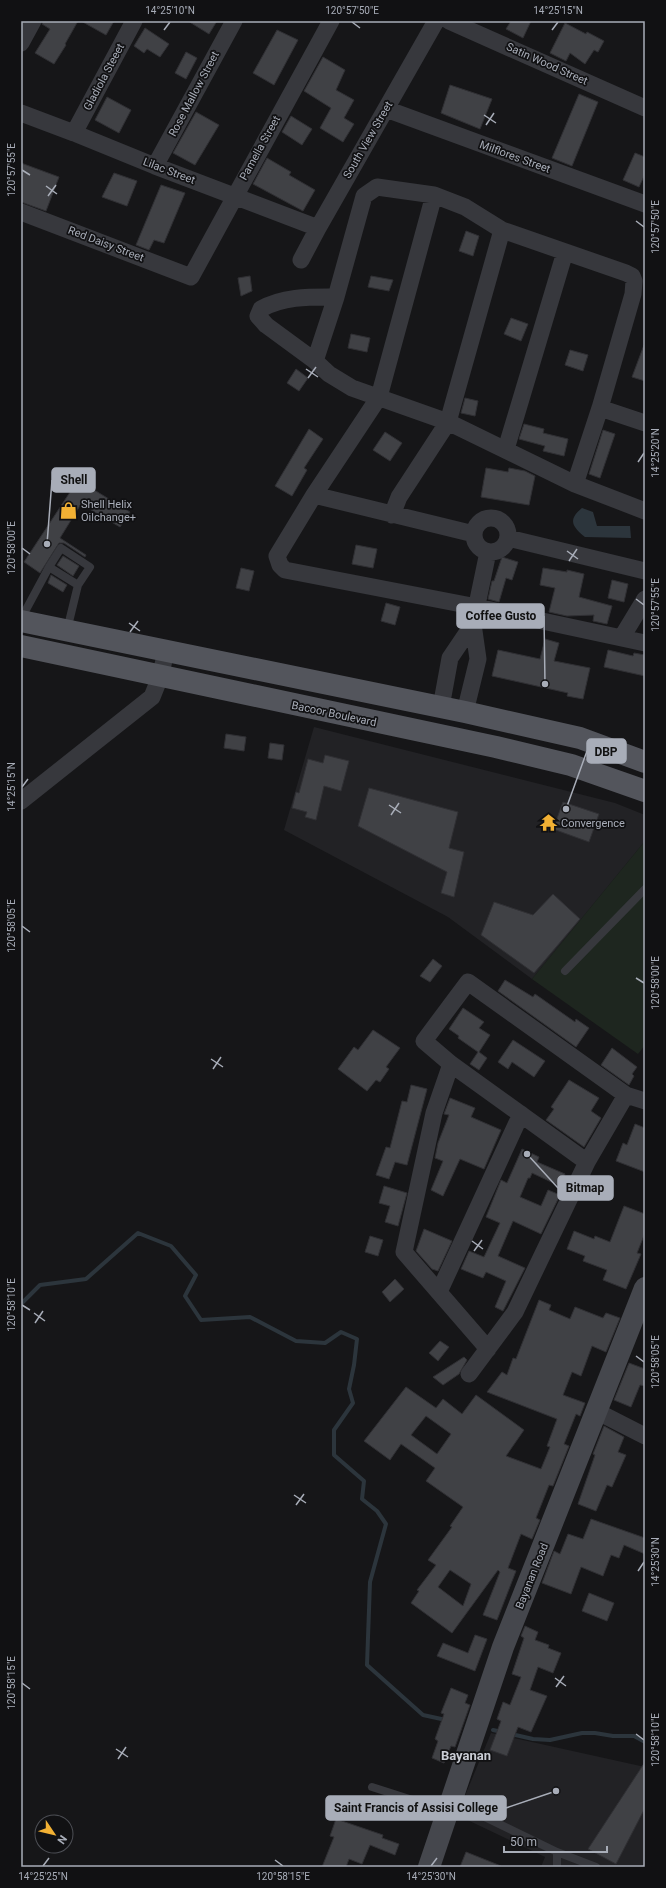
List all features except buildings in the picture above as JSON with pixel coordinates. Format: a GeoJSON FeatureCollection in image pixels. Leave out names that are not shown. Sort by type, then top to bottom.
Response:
{"type":"FeatureCollection","features":[{"type":"Feature","properties":{"kind":"main road"},"geometry":{"type":"LineString","coordinates":[[21,620],[166,652],[465,712],[580,738],[645,762]]}},
{"type":"Feature","properties":{"kind":"main road","name":"Bacoor Boulevard"},"geometry":{"type":"LineString","coordinates":[[21,646],[160,677],[526,754],[571,765],[645,791]]}},
{"type":"Feature","properties":{"kind":"main road","name":"Bayanan Road"},"geometry":{"type":"LineString","coordinates":[[429,1867],[503,1647],[645,1288]]}},
{"type":"Feature","properties":{"kind":"street","name":"Gladiola Steeet"},"geometry":{"type":"LineString","coordinates":[[74,133],[134,21]]}},
{"type":"Feature","properties":{"kind":"street","name":"Rose Mallow Street"},"geometry":{"type":"LineString","coordinates":[[155,166],[234,21]]}},
{"type":"Feature","properties":{"kind":"street","name":"Pamella Street"},"geometry":{"type":"LineString","coordinates":[[191,277],[234,195],[331,21]]}},
{"type":"Feature","properties":{"kind":"street","name":"South View Street"},"geometry":{"type":"LineString","coordinates":[[301,260],[436,21]]}},
{"type":"Feature","properties":{"kind":"street","name":"Satin Wood Street"},"geometry":{"type":"LineString","coordinates":[[449,21],[645,108]]}},
{"type":"Feature","properties":{"kind":"street"},"geometry":{"type":"LineString","coordinates":[[21,43],[28,23]]}},
{"type":"Feature","properties":{"kind":"street","name":"Milflores Street"},"geometry":{"type":"LineString","coordinates":[[386,109],[645,204]]}},
{"type":"Feature","properties":{"kind":"street","name":"Lilac Street"},"geometry":{"type":"LineString","coordinates":[[21,113],[318,228]]}},
{"type":"Feature","properties":{"kind":"street"},"geometry":{"type":"LineString","coordinates":[[315,361],[336,297],[364,196],[377,187],[434,195],[465,207],[502,230],[626,273],[632,276],[634,281],[633,294],[600,408],[575,484]]}},
{"type":"Feature","properties":{"kind":"street"},"geometry":{"type":"LineString","coordinates":[[434,195],[379,397],[314,495],[277,556],[280,565],[285,570],[477,607],[645,643]]}},
{"type":"Feature","properties":{"kind":"street","name":"Red Daisy Street"},"geometry":{"type":"LineString","coordinates":[[21,212],[191,277]]}},
{"type":"Feature","properties":{"kind":"street"},"geometry":{"type":"LineString","coordinates":[[392,515],[399,497],[448,422],[502,230]]}},
{"type":"Feature","properties":{"kind":"street"},"geometry":{"type":"LineString","coordinates":[[506,449],[565,252]]}},
{"type":"Feature","properties":{"kind":"street"},"geometry":{"type":"LineString","coordinates":[[336,297],[303,297],[270,303],[261,308],[258,316],[266,325],[315,361],[329,374],[352,388],[448,422],[575,484],[645,511]]}},
{"type":"Feature","properties":{"kind":"street"},"geometry":{"type":"LineString","coordinates":[[600,408],[645,424]]}},
{"type":"Feature","properties":{"kind":"street"},"geometry":{"type":"LineString","coordinates":[[314,495],[474,534]]}},
{"type":"Feature","properties":{"kind":"street"},"geometry":{"type":"LineString","coordinates":[[488,518],[494,518],[507,527],[508,538],[503,548],[493,552],[488,552],[479,548],[474,538],[474,534],[479,523],[488,518]]}},
{"type":"Feature","properties":{"kind":"street"},"geometry":{"type":"LineString","coordinates":[[508,538],[645,571]]}},
{"type":"Feature","properties":{"kind":"street"},"geometry":{"type":"LineString","coordinates":[[441,707],[450,658],[473,624],[488,552]]}},
{"type":"Feature","properties":{"kind":"street"},"geometry":{"type":"LineString","coordinates":[[622,637],[645,599]]}},
{"type":"Feature","properties":{"kind":"street"},"geometry":{"type":"LineString","coordinates":[[465,712],[478,659],[473,624]]}},
{"type":"Feature","properties":{"kind":"street"},"geometry":{"type":"LineString","coordinates":[[21,801],[152,697],[160,677],[166,652]]}},
{"type":"Feature","properties":{"kind":"street"},"geometry":{"type":"LineString","coordinates":[[587,1162],[451,1064],[424,1041],[468,982],[626,1095],[645,1101]]}},
{"type":"Feature","properties":{"kind":"street"},"geometry":{"type":"LineString","coordinates":[[451,1064],[434,1113],[404,1252],[488,1349]]}},
{"type":"Feature","properties":{"kind":"street"},"geometry":{"type":"LineString","coordinates":[[469,1374],[515,1312],[587,1162],[626,1095]]}},
{"type":"Feature","properties":{"kind":"street"},"geometry":{"type":"LineString","coordinates":[[439,1292],[521,1114]]}},
{"type":"Feature","properties":{"kind":"street"},"geometry":{"type":"LineString","coordinates":[[596,1411],[645,1436]]}},
{"type":"Feature","properties":{"kind":"lane"},"geometry":{"type":"LineString","coordinates":[[21,620],[49,567],[62,548],[90,567],[78,585],[67,631]]}},
{"type":"Feature","properties":{"kind":"lane"},"geometry":{"type":"LineString","coordinates":[[49,567],[78,585]]}},
{"type":"Feature","properties":{"kind":"lane"},"geometry":{"type":"LineString","coordinates":[[565,971],[645,889]]}},
{"type":"Feature","properties":{"kind":"lane"},"geometry":{"type":"LineString","coordinates":[[372,1787],[449,1808],[466,1808],[557,1852],[596,1867]]}},
{"type":"Feature","properties":{"kind":"lane"},"geometry":{"type":"LineString","coordinates":[[556,1867],[557,1852]]}},
{"type":"Feature","properties":{"kind":"shaded area"},"geometry":{"type":"Polygon","coordinates":[[[582,508],[593,512],[597,526],[630,526],[631,538],[585,537],[577,530],[573,523],[574,516],[582,508]]]}},
{"type":"Feature","properties":{"kind":"shaded area"},"geometry":{"type":"Polygon","coordinates":[[[314,727],[615,803],[645,815],[645,841],[532,979],[448,917],[284,830],[314,727]]]}},
{"type":"Feature","properties":{"kind":"shaded area"},"geometry":{"type":"Polygon","coordinates":[[[645,841],[645,1045],[638,1054],[532,979],[645,841]]]}},
{"type":"Feature","properties":{"kind":"shaded area"},"geometry":{"type":"Polygon","coordinates":[[[491,1733],[645,1767],[645,1867],[541,1867],[545,1857],[457,1815],[491,1733]]]}},
{"type":"Feature","properties":{"kind":"waterway"},"geometry":{"type":"LineString","coordinates":[[21,1304],[40,1285],[86,1279],[138,1233],[171,1246],[196,1275],[185,1296],[201,1320],[250,1317],[296,1341],[325,1343],[341,1332],[357,1339],[349,1389],[353,1403],[334,1430],[334,1455],[364,1481],[362,1499],[377,1511],[386,1524],[370,1582],[367,1665],[423,1715],[446,1720]]}},
{"type":"Feature","properties":{"kind":"waterway"},"geometry":{"type":"LineString","coordinates":[[493,1730],[502,1732]]}},
{"type":"Feature","properties":{"kind":"waterway"},"geometry":{"type":"LineString","coordinates":[[511,1734],[533,1739],[550,1740],[582,1733],[595,1733],[613,1736],[634,1736],[645,1742]]}},
{"type":"Feature","properties":{"kind":"place","name":"Shell Helix Oilchange+"},"geometry":{"type":"Point","coordinates":[68,510]}},
{"type":"Feature","properties":{"kind":"place","name":"Shell"},"geometry":{"type":"Point","coordinates":[47,544]}},
{"type":"Feature","properties":{"kind":"place","name":"Coffee Gusto"},"geometry":{"type":"Point","coordinates":[545,684]}},
{"type":"Feature","properties":{"kind":"place","name":"DBP"},"geometry":{"type":"Point","coordinates":[566,809]}},
{"type":"Feature","properties":{"kind":"place","name":"Convergence"},"geometry":{"type":"Point","coordinates":[548,823]}},
{"type":"Feature","properties":{"kind":"place","name":"Bitmap"},"geometry":{"type":"Point","coordinates":[527,1154]}},
{"type":"Feature","properties":{"kind":"place","name":"Saint Francis of Assisi College"},"geometry":{"type":"Point","coordinates":[556,1791]}},
{"type":"Feature","properties":{"kind":"district","name":"Bayanan"},"geometry":{"type":"Point","coordinates":[466,1755]}}]}
